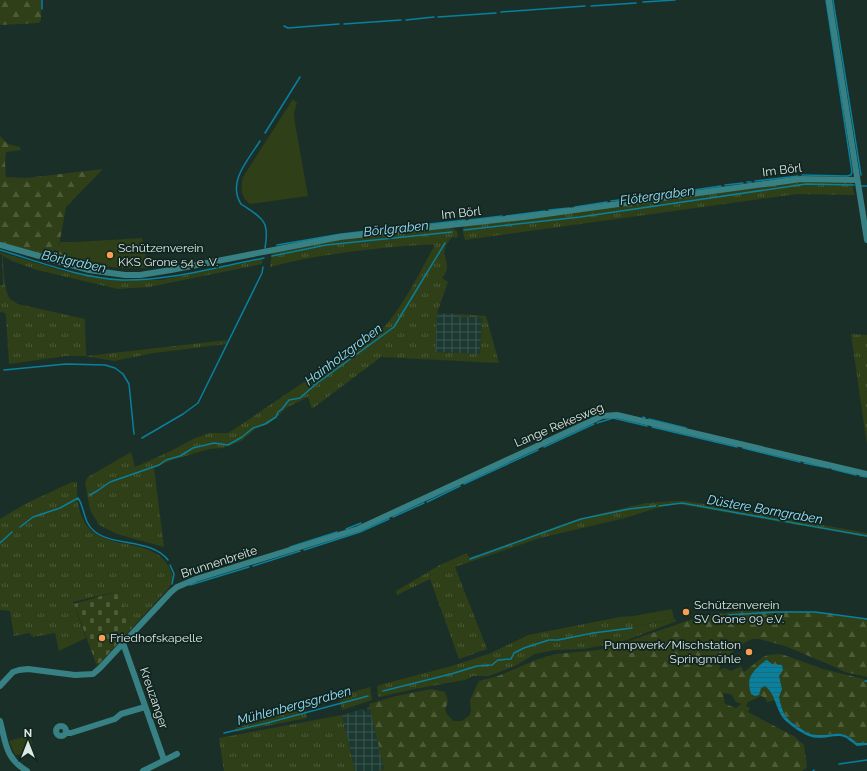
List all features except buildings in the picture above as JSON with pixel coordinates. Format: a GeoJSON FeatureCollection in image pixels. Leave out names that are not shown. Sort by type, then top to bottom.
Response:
{"type":"FeatureCollection","features":[{"type":"Feature","properties":{"kind":"street"},"geometry":{"type":"LineString","coordinates":[[829,0],[867,240]]}},
{"type":"Feature","properties":{"kind":"street","name":"Im Börl"},"geometry":{"type":"LineString","coordinates":[[0,245],[89,270],[125,275],[147,274],[340,237],[524,217],[801,179],[857,180]]}},
{"type":"Feature","properties":{"kind":"street","name":"Lange Rekesweg"},"geometry":{"type":"LineString","coordinates":[[342,535],[358,529],[602,416],[610,414],[634,418],[867,474]]}},
{"type":"Feature","properties":{"kind":"street","name":"Brunnenbreite"},"geometry":{"type":"LineString","coordinates":[[0,686],[13,672],[19,670],[34,670],[76,675],[93,674],[171,592],[181,585],[342,535]]}},
{"type":"Feature","properties":{"kind":"street","name":"Kreuzanger"},"geometry":{"type":"LineString","coordinates":[[123,643],[164,760]]}},
{"type":"Feature","properties":{"kind":"street"},"geometry":{"type":"LineString","coordinates":[[66,733],[115,719],[121,714],[145,707]]}},
{"type":"Feature","properties":{"kind":"street"},"geometry":{"type":"LineString","coordinates":[[0,721],[3,743],[11,758],[27,771]]}},
{"type":"Feature","properties":{"kind":"street"},"geometry":{"type":"LineString","coordinates":[[143,771],[177,754]]}},
{"type":"Feature","properties":{"kind":"shaded area"},"geometry":{"type":"Polygon","coordinates":[[[437,313],[482,317],[480,354],[435,352],[437,313]]]}},
{"type":"Feature","properties":{"kind":"shaded area"},"geometry":{"type":"Polygon","coordinates":[[[370,707],[384,770],[355,771],[342,715],[363,709],[365,712],[367,711],[367,708],[370,707]]]}},
{"type":"Feature","properties":{"kind":"green space"},"geometry":{"type":"Polygon","coordinates":[[[0,0],[41,0],[41,20],[39,23],[0,25],[0,0]]]}},
{"type":"Feature","properties":{"kind":"green space"},"geometry":{"type":"Polygon","coordinates":[[[293,99],[297,103],[294,113],[295,123],[308,196],[251,204],[245,199],[242,193],[243,177],[293,99]]]}},
{"type":"Feature","properties":{"kind":"green space"},"geometry":{"type":"Polygon","coordinates":[[[0,136],[8,144],[20,147],[21,150],[6,152],[6,177],[27,178],[103,169],[66,207],[59,246],[90,264],[90,268],[0,243],[0,136]]]}},
{"type":"Feature","properties":{"kind":"green space"},"geometry":{"type":"Polygon","coordinates":[[[806,180],[852,182],[854,195],[797,194],[465,240],[463,233],[463,228],[465,225],[806,180]]]}},
{"type":"Feature","properties":{"kind":"green space"},"geometry":{"type":"Polygon","coordinates":[[[449,227],[457,231],[458,236],[456,238],[452,237],[444,252],[447,270],[442,278],[448,282],[437,313],[435,352],[480,354],[482,318],[458,316],[458,314],[486,316],[499,363],[381,357],[312,409],[308,397],[286,408],[268,424],[255,429],[241,441],[223,448],[209,449],[172,460],[154,468],[164,547],[117,534],[99,525],[90,510],[85,482],[88,477],[131,452],[135,467],[171,451],[195,438],[210,433],[228,433],[236,428],[381,330],[389,322],[403,301],[435,245],[383,248],[340,253],[298,260],[270,267],[272,252],[324,241],[449,227]]]}},
{"type":"Feature","properties":{"kind":"green space","name":"Schützenverein KKS Grone 54 e. V."},"geometry":{"type":"Polygon","coordinates":[[[142,238],[149,268],[119,268],[90,264],[59,247],[60,242],[142,238]]]}},
{"type":"Feature","properties":{"kind":"green space"},"geometry":{"type":"Polygon","coordinates":[[[0,252],[63,271],[121,280],[161,280],[263,259],[262,264],[149,287],[118,289],[37,270],[3,256],[6,287],[11,299],[18,304],[85,319],[86,356],[228,340],[226,344],[154,353],[114,361],[85,356],[66,356],[9,364],[6,317],[5,313],[0,312],[0,285],[3,285],[2,255],[0,252]]]}},
{"type":"Feature","properties":{"kind":"green space"},"geometry":{"type":"Polygon","coordinates":[[[851,334],[867,335],[867,445],[851,334]]]}},
{"type":"Feature","properties":{"kind":"green space"},"geometry":{"type":"Polygon","coordinates":[[[72,482],[77,482],[80,510],[88,528],[102,537],[151,551],[164,560],[173,577],[169,588],[132,628],[118,591],[73,602],[86,638],[59,651],[55,633],[33,637],[29,633],[14,636],[10,611],[0,610],[0,519],[25,504],[72,482]]]}},
{"type":"Feature","properties":{"kind":"green space"},"geometry":{"type":"Polygon","coordinates":[[[687,501],[867,533],[867,537],[678,504],[660,507],[625,518],[540,538],[455,567],[487,649],[459,659],[430,579],[397,595],[396,591],[440,565],[467,553],[469,558],[572,521],[603,513],[646,503],[687,501]]]}},
{"type":"Feature","properties":{"kind":"green space"},"geometry":{"type":"Polygon","coordinates":[[[118,591],[132,628],[97,666],[74,604],[118,591]]]}},
{"type":"Feature","properties":{"kind":"green space"},"geometry":{"type":"Polygon","coordinates":[[[672,609],[674,619],[635,626],[633,616],[672,609]]]}},
{"type":"Feature","properties":{"kind":"green space"},"geometry":{"type":"Polygon","coordinates":[[[739,611],[786,611],[828,613],[867,619],[867,677],[845,672],[785,646],[759,639],[752,639],[744,643],[718,663],[720,666],[719,670],[725,668],[731,671],[741,666],[744,672],[763,657],[781,654],[823,669],[867,680],[867,743],[857,743],[846,735],[842,734],[814,735],[808,733],[788,720],[782,709],[779,698],[777,700],[767,702],[765,698],[761,696],[748,702],[746,706],[750,708],[748,712],[795,737],[804,745],[807,767],[802,771],[377,771],[384,769],[369,704],[396,696],[431,689],[445,692],[448,701],[445,710],[447,714],[453,721],[462,721],[469,716],[471,712],[470,700],[479,681],[498,676],[538,659],[556,654],[598,650],[704,616],[739,611]],[[723,693],[725,704],[736,708],[741,704],[736,702],[731,694],[723,693]]]}},
{"type":"Feature","properties":{"kind":"green space"},"geometry":{"type":"Polygon","coordinates":[[[633,616],[635,626],[674,619],[677,621],[627,640],[612,644],[583,649],[555,650],[535,654],[515,666],[489,676],[473,676],[465,680],[380,697],[378,696],[377,687],[379,685],[452,666],[491,653],[528,635],[620,617],[633,616]]]}},
{"type":"Feature","properties":{"kind":"green space"},"geometry":{"type":"Polygon","coordinates":[[[370,687],[372,700],[342,710],[339,696],[370,687]]]}},
{"type":"Feature","properties":{"kind":"green space"},"geometry":{"type":"Polygon","coordinates":[[[305,707],[307,718],[236,732],[235,728],[305,707]]]}},
{"type":"Feature","properties":{"kind":"green space"},"geometry":{"type":"Polygon","coordinates":[[[342,715],[355,771],[224,771],[219,738],[342,715]]]}},
{"type":"Feature","properties":{"kind":"green space"},"geometry":{"type":"Polygon","coordinates":[[[30,735],[34,752],[15,755],[9,741],[30,735]]]}},
{"type":"Feature","properties":{"kind":"water"},"geometry":{"type":"Polygon","coordinates":[[[767,660],[772,664],[782,665],[783,670],[779,676],[782,689],[779,697],[783,712],[791,722],[810,734],[842,734],[851,738],[857,743],[867,743],[867,745],[857,746],[841,736],[823,738],[811,737],[794,728],[783,718],[772,694],[765,686],[761,688],[759,695],[755,696],[751,694],[749,680],[752,673],[767,660]]]}},
{"type":"Feature","properties":{"kind":"waterway"},"geometry":{"type":"LineString","coordinates":[[42,0],[42,9]]}},
{"type":"Feature","properties":{"kind":"waterway"},"geometry":{"type":"LineString","coordinates":[[643,2],[675,0]]}},
{"type":"Feature","properties":{"kind":"waterway"},"geometry":{"type":"LineString","coordinates":[[802,175],[847,176],[851,175],[852,172],[826,0]]}},
{"type":"Feature","properties":{"kind":"waterway"},"geometry":{"type":"LineString","coordinates":[[833,0],[861,175]]}},
{"type":"Feature","properties":{"kind":"waterway"},"geometry":{"type":"LineString","coordinates":[[591,6],[636,3]]}},
{"type":"Feature","properties":{"kind":"waterway"},"geometry":{"type":"LineString","coordinates":[[501,12],[585,6]]}},
{"type":"Feature","properties":{"kind":"waterway"},"geometry":{"type":"LineString","coordinates":[[438,17],[496,13]]}},
{"type":"Feature","properties":{"kind":"waterway"},"geometry":{"type":"LineString","coordinates":[[406,20],[434,17]]}},
{"type":"Feature","properties":{"kind":"waterway"},"geometry":{"type":"LineString","coordinates":[[344,24],[401,20]]}},
{"type":"Feature","properties":{"kind":"waterway"},"geometry":{"type":"LineString","coordinates":[[284,26],[288,28],[339,24]]}},
{"type":"Feature","properties":{"kind":"waterway"},"geometry":{"type":"LineString","coordinates":[[265,133],[300,77]]}},
{"type":"Feature","properties":{"kind":"waterway"},"geometry":{"type":"LineString","coordinates":[[260,141],[245,163],[236,188],[237,196],[241,204],[259,217],[265,225],[265,248]]}},
{"type":"Feature","properties":{"kind":"waterway"},"geometry":{"type":"LineString","coordinates":[[755,181],[798,176]]}},
{"type":"Feature","properties":{"kind":"waterway"},"geometry":{"type":"LineString","coordinates":[[725,185],[743,183]]}},
{"type":"Feature","properties":{"kind":"waterway","name":"Flötergraben"},"geometry":{"type":"LineString","coordinates":[[464,230],[580,217],[806,184],[854,185]]}},
{"type":"Feature","properties":{"kind":"waterway"},"geometry":{"type":"LineString","coordinates":[[694,190],[721,186]]}},
{"type":"Feature","properties":{"kind":"waterway","name":"Flötergraben"},"geometry":{"type":"LineString","coordinates":[[861,186],[867,186]]}},
{"type":"Feature","properties":{"kind":"waterway"},"geometry":{"type":"LineString","coordinates":[[666,193],[691,190]]}},
{"type":"Feature","properties":{"kind":"waterway"},"geometry":{"type":"LineString","coordinates":[[640,197],[663,194]]}},
{"type":"Feature","properties":{"kind":"waterway"},"geometry":{"type":"LineString","coordinates":[[611,201],[635,198]]}},
{"type":"Feature","properties":{"kind":"waterway"},"geometry":{"type":"LineString","coordinates":[[575,207],[607,202]]}},
{"type":"Feature","properties":{"kind":"waterway"},"geometry":{"type":"LineString","coordinates":[[549,210],[569,208]]}},
{"type":"Feature","properties":{"kind":"waterway"},"geometry":{"type":"LineString","coordinates":[[506,216],[545,211]]}},
{"type":"Feature","properties":{"kind":"waterway"},"geometry":{"type":"LineString","coordinates":[[469,220],[502,216]]}},
{"type":"Feature","properties":{"kind":"waterway"},"geometry":{"type":"LineString","coordinates":[[277,245],[341,234],[465,220]]}},
{"type":"Feature","properties":{"kind":"waterway","name":"Börlgraben"},"geometry":{"type":"LineString","coordinates":[[272,256],[326,245],[452,232]]}},
{"type":"Feature","properties":{"kind":"waterway","name":"Hainholzgraben"},"geometry":{"type":"LineString","coordinates":[[90,495],[110,482],[159,465],[166,460],[180,456],[193,448],[214,443],[228,445],[242,437],[253,428],[265,424],[276,417],[278,412],[289,400],[300,398],[316,384],[394,327],[445,243]]}},
{"type":"Feature","properties":{"kind":"waterway","name":"Börlgraben"},"geometry":{"type":"LineString","coordinates":[[0,250],[75,273],[106,279],[122,280],[140,280],[176,276],[264,258]]}},
{"type":"Feature","properties":{"kind":"waterway"},"geometry":{"type":"LineString","coordinates":[[142,438],[183,414],[198,403],[262,273],[263,267]]}},
{"type":"Feature","properties":{"kind":"waterway"},"geometry":{"type":"LineString","coordinates":[[4,370],[66,364],[105,365],[115,368],[123,374],[129,384],[134,434]]}},
{"type":"Feature","properties":{"kind":"waterway"},"geometry":{"type":"LineString","coordinates":[[597,423],[613,418],[647,426]]}},
{"type":"Feature","properties":{"kind":"waterway"},"geometry":{"type":"LineString","coordinates":[[649,419],[686,428]]}},
{"type":"Feature","properties":{"kind":"waterway"},"geometry":{"type":"LineString","coordinates":[[544,447],[594,424]]}},
{"type":"Feature","properties":{"kind":"waterway"},"geometry":{"type":"LineString","coordinates":[[652,427],[737,447]]}},
{"type":"Feature","properties":{"kind":"waterway"},"geometry":{"type":"LineString","coordinates":[[743,448],[800,462]]}},
{"type":"Feature","properties":{"kind":"waterway"},"geometry":{"type":"LineString","coordinates":[[464,484],[538,450]]}},
{"type":"Feature","properties":{"kind":"waterway"},"geometry":{"type":"LineString","coordinates":[[804,463],[829,468]]}},
{"type":"Feature","properties":{"kind":"waterway"},"geometry":{"type":"LineString","coordinates":[[832,469],[856,475]]}},
{"type":"Feature","properties":{"kind":"waterway"},"geometry":{"type":"LineString","coordinates":[[860,476],[867,477]]}},
{"type":"Feature","properties":{"kind":"waterway"},"geometry":{"type":"LineString","coordinates":[[427,502],[460,486]]}},
{"type":"Feature","properties":{"kind":"waterway"},"geometry":{"type":"LineString","coordinates":[[20,527],[33,517],[60,508],[78,498],[86,519],[94,531],[111,539],[152,548],[161,553],[168,560]]}},
{"type":"Feature","properties":{"kind":"waterway"},"geometry":{"type":"LineString","coordinates":[[393,517],[424,503]]}},
{"type":"Feature","properties":{"kind":"waterway","name":"Düstere Borngraben"},"geometry":{"type":"LineString","coordinates":[[659,506],[682,503],[867,536]]}},
{"type":"Feature","properties":{"kind":"waterway","name":"Düstere Borngraben"},"geometry":{"type":"LineString","coordinates":[[470,559],[581,519],[629,509],[655,506]]}},
{"type":"Feature","properties":{"kind":"waterway"},"geometry":{"type":"LineString","coordinates":[[304,550],[360,532],[389,519]]}},
{"type":"Feature","properties":{"kind":"waterway"},"geometry":{"type":"LineString","coordinates":[[346,529],[361,523]]}},
{"type":"Feature","properties":{"kind":"waterway","name":"Hainholzgraben"},"geometry":{"type":"LineString","coordinates":[[0,543],[12,532]]}},
{"type":"Feature","properties":{"kind":"waterway"},"geometry":{"type":"LineString","coordinates":[[290,547],[337,532]]}},
{"type":"Feature","properties":{"kind":"waterway"},"geometry":{"type":"LineString","coordinates":[[253,566],[300,551]]}},
{"type":"Feature","properties":{"kind":"waterway"},"geometry":{"type":"LineString","coordinates":[[170,565],[174,574],[172,584]]}},
{"type":"Feature","properties":{"kind":"waterway"},"geometry":{"type":"LineString","coordinates":[[190,585],[249,567]]}},
{"type":"Feature","properties":{"kind":"waterway","name":"Mühlenbergsgraben"},"geometry":{"type":"LineString","coordinates":[[728,615],[776,612],[815,612],[867,619]]}},
{"type":"Feature","properties":{"kind":"waterway","name":"Mühlenbergsgraben"},"geometry":{"type":"LineString","coordinates":[[383,691],[477,666],[492,665],[498,660],[511,659],[514,653],[524,648],[549,640],[558,640],[593,633],[632,628]]}},
{"type":"Feature","properties":{"kind":"waterway","name":"Mühlenbergsgraben"},"geometry":{"type":"LineString","coordinates":[[224,733],[368,696]]}},
{"type":"Feature","properties":{"kind":"waterway"},"geometry":{"type":"LineString","coordinates":[[839,764],[867,760]]}},
{"type":"Feature","properties":{"kind":"place","name":"Schützenverein KKS Grone 54 e. V."},"geometry":{"type":"Point","coordinates":[110,255]}},
{"type":"Feature","properties":{"kind":"place","name":"Schützenverein SV Grone 09 e.V."},"geometry":{"type":"Point","coordinates":[686,612]}},
{"type":"Feature","properties":{"kind":"place","name":"Friedhofskapelle"},"geometry":{"type":"Point","coordinates":[102,638]}},
{"type":"Feature","properties":{"kind":"place","name":"Pumpwerk/Mischstation Springmühle"},"geometry":{"type":"Point","coordinates":[749,652]}}]}
